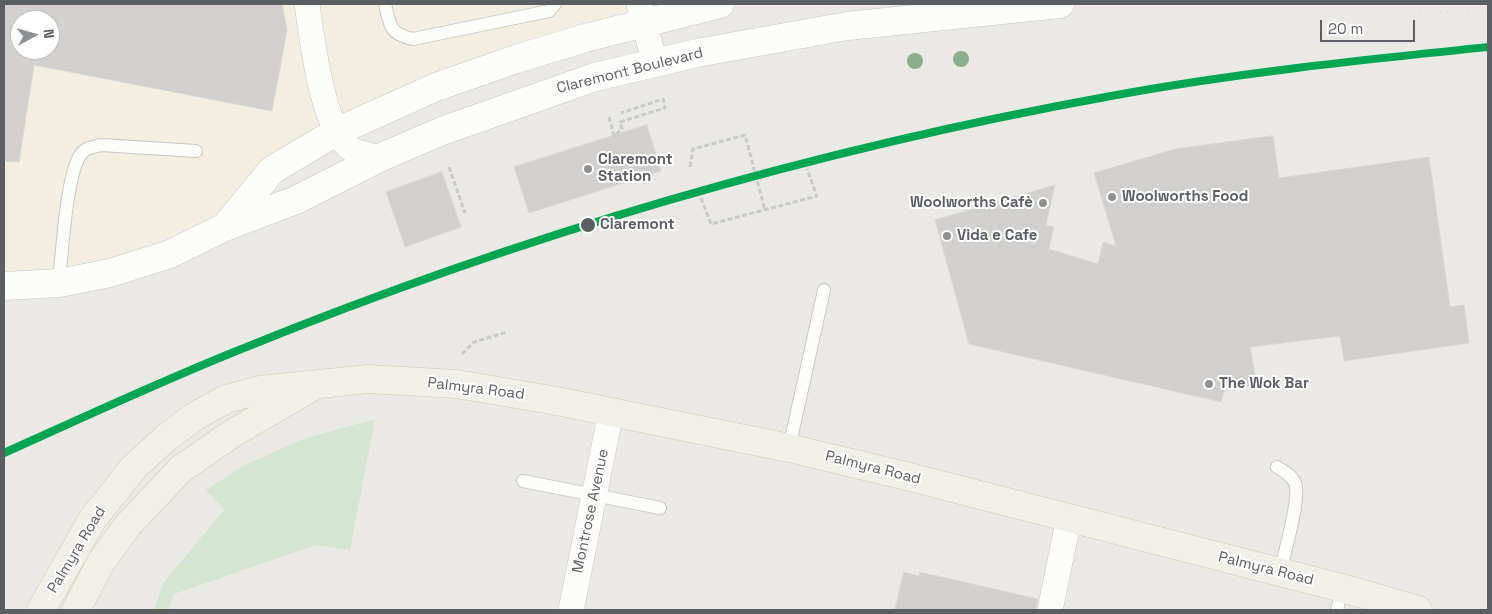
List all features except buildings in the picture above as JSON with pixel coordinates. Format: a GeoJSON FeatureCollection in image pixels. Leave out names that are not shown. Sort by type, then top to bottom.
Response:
{"type":"FeatureCollection","features":[{"type":"Feature","properties":{"kind":"main road","name":"Palmyra Road"},"geometry":{"type":"LineString","coordinates":[[41,610],[92,520],[134,467],[166,438],[194,417],[226,399],[260,390],[368,379],[457,384],[611,412],[789,448],[1280,572],[1340,599],[1418,610]]}},
{"type":"Feature","properties":{"kind":"main road","name":"Palmyra Road"},"geometry":{"type":"LineString","coordinates":[[76,610],[101,562],[128,525],[181,470],[233,433],[319,384]]}},
{"type":"Feature","properties":{"kind":"street"},"geometry":{"type":"LineString","coordinates":[[307,4],[319,76],[336,132],[350,149],[379,158]]}},
{"type":"Feature","properties":{"kind":"street","name":"Claremont Boulevard"},"geometry":{"type":"LineString","coordinates":[[225,227],[272,170],[336,132],[436,87],[642,14],[720,4]]}},
{"type":"Feature","properties":{"kind":"street","name":"Claremont Boulevard"},"geometry":{"type":"LineString","coordinates":[[4,286],[59,283],[110,273],[170,254],[225,227],[296,200],[379,158],[442,131],[595,77],[654,62],[847,26],[1002,7],[1060,4]]}},
{"type":"Feature","properties":{"kind":"street"},"geometry":{"type":"LineString","coordinates":[[642,14],[654,62]]}},
{"type":"Feature","properties":{"kind":"street","name":"Montrose Avenue"},"geometry":{"type":"LineString","coordinates":[[571,610],[611,412]]}},
{"type":"Feature","properties":{"kind":"street"},"geometry":{"type":"LineString","coordinates":[[1050,610],[1069,518]]}},
{"type":"Feature","properties":{"kind":"lane"},"geometry":{"type":"LineString","coordinates":[[385,4],[392,29],[399,36],[413,39],[550,11],[556,4]]}},
{"type":"Feature","properties":{"kind":"lane"},"geometry":{"type":"LineString","coordinates":[[59,283],[72,173],[79,156],[87,148],[101,145],[196,151]]}},
{"type":"Feature","properties":{"kind":"lane"},"geometry":{"type":"LineString","coordinates":[[789,448],[824,290]]}},
{"type":"Feature","properties":{"kind":"lane"},"geometry":{"type":"LineString","coordinates":[[1277,467],[1289,475],[1295,483],[1296,500],[1280,572]]}},
{"type":"Feature","properties":{"kind":"lane"},"geometry":{"type":"LineString","coordinates":[[523,481],[660,508]]}},
{"type":"Feature","properties":{"kind":"path"},"geometry":{"type":"LineString","coordinates":[[609,116],[614,136],[622,129],[620,122],[665,108],[663,99],[621,113]]}},
{"type":"Feature","properties":{"kind":"path"},"geometry":{"type":"LineString","coordinates":[[690,168],[693,150],[745,135],[765,210]]}},
{"type":"Feature","properties":{"kind":"path"},"geometry":{"type":"LineString","coordinates":[[449,167],[465,213]]}},
{"type":"Feature","properties":{"kind":"path"},"geometry":{"type":"LineString","coordinates":[[701,198],[711,224],[817,196],[807,169]]}},
{"type":"Feature","properties":{"kind":"path"},"geometry":{"type":"LineString","coordinates":[[460,357],[474,342],[507,332]]}},
{"type":"Feature","properties":{"kind":"shaded area"},"geometry":{"type":"Polygon","coordinates":[[[4,4],[720,4],[336,132],[225,227],[170,254],[4,286],[4,4]]]}},
{"type":"Feature","properties":{"kind":"green space"},"geometry":{"type":"Polygon","coordinates":[[[375,419],[350,550],[316,545],[174,594],[168,610],[154,610],[164,582],[224,510],[206,490],[245,465],[303,439],[375,419]]]}},
{"type":"Feature","properties":{"kind":"railway"},"geometry":{"type":"LineString","coordinates":[[1419,14],[1488,8]]}},
{"type":"Feature","properties":{"kind":"transit line"},"geometry":{"type":"LineString","coordinates":[[4,453],[121,400],[239,350],[345,309],[451,270],[668,200],[888,142],[1111,96],[1204,80],[1488,47]]}},
{"type":"Feature","properties":{"kind":"place","name":"Claremont Station"},"geometry":{"type":"Point","coordinates":[588,169]}},
{"type":"Feature","properties":{"kind":"place","name":"Woolworths Food"},"geometry":{"type":"Point","coordinates":[1112,197]}},
{"type":"Feature","properties":{"kind":"place","name":"Woolworths Cafè"},"geometry":{"type":"Point","coordinates":[1043,203]}},
{"type":"Feature","properties":{"kind":"place","name":"Claremont"},"geometry":{"type":"Point","coordinates":[588,225]}},
{"type":"Feature","properties":{"kind":"place","name":"Vida e Cafe"},"geometry":{"type":"Point","coordinates":[947,236]}},
{"type":"Feature","properties":{"kind":"place","name":"The Wok Bar"},"geometry":{"type":"Point","coordinates":[1209,384]}}]}
